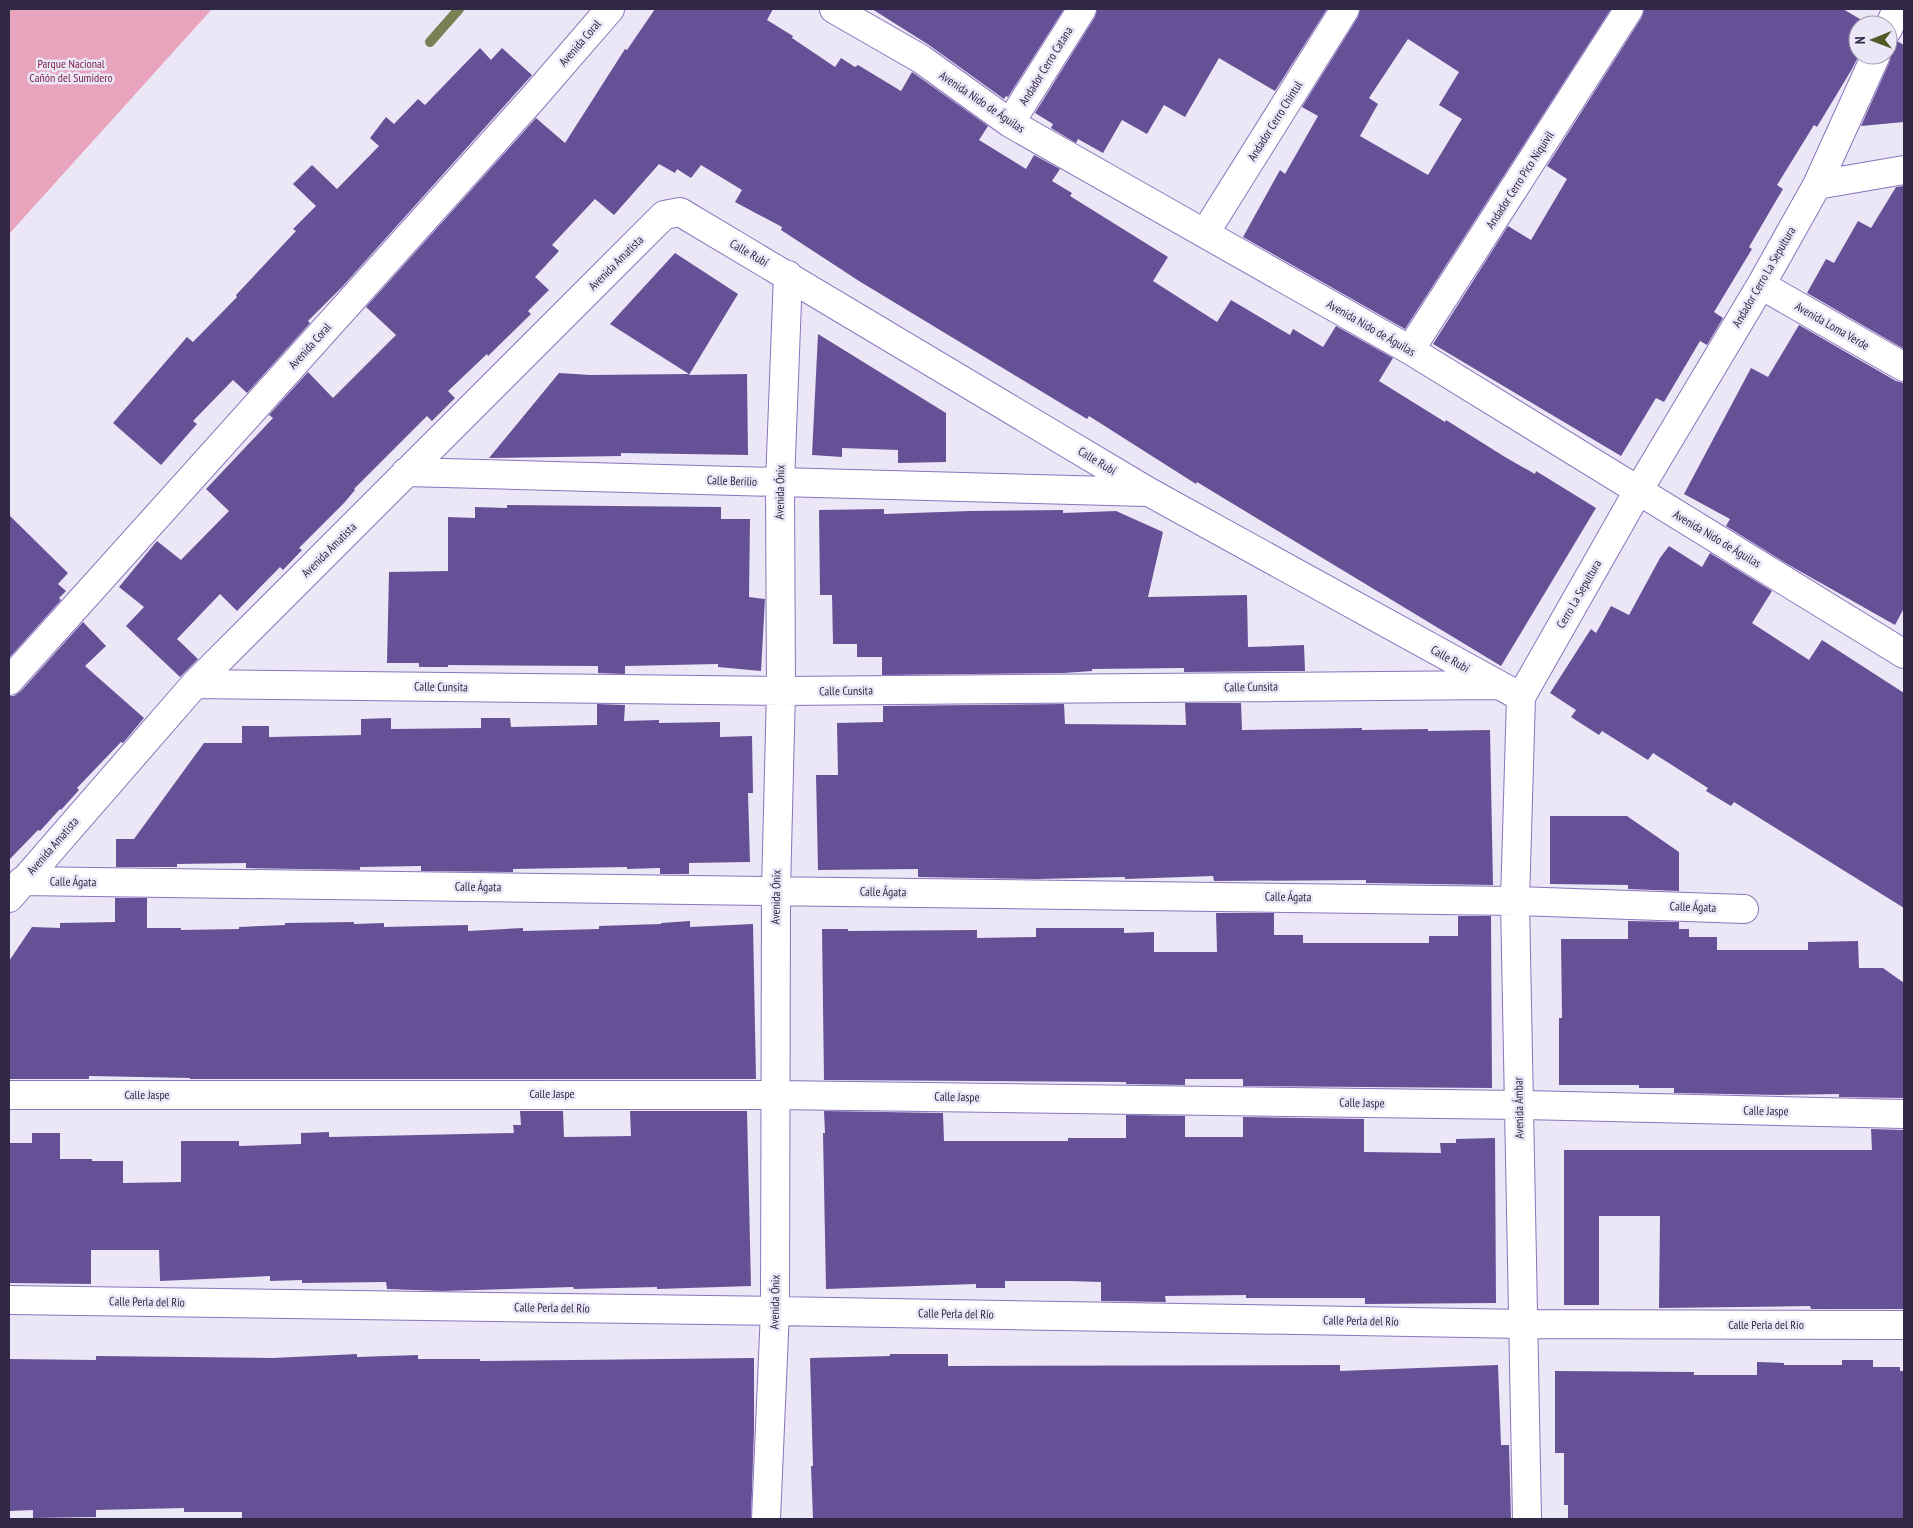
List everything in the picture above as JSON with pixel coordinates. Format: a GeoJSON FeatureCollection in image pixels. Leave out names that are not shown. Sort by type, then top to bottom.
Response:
{"type":"FeatureCollection","features":[{"type":"Feature","properties":{"kind":"street","name":"Avenida Coral"},"geometry":{"type":"LineString","coordinates":[[9,681],[514,119],[610,9]]}},
{"type":"Feature","properties":{"kind":"street","name":"Avenida Nido de Águilas"},"geometry":{"type":"LineString","coordinates":[[834,9],[921,59],[1010,123],[1410,350],[1904,654]]}},
{"type":"Feature","properties":{"kind":"street","name":"Andador Cerro Catana"},"geometry":{"type":"LineString","coordinates":[[1010,123],[1082,9]]}},
{"type":"Feature","properties":{"kind":"street","name":"Andador Cerro Chintul"},"geometry":{"type":"LineString","coordinates":[[1206,233],[1345,9]]}},
{"type":"Feature","properties":{"kind":"street","name":"Andador Cerro Pico Niquivil"},"geometry":{"type":"LineString","coordinates":[[1410,350],[1629,9]]}},
{"type":"Feature","properties":{"kind":"street","name":"Andador Cerro La Sepultura"},"geometry":{"type":"LineString","coordinates":[[1638,491],[1760,285],[1817,184],[1871,65]]}},
{"type":"Feature","properties":{"kind":"street"},"geometry":{"type":"LineString","coordinates":[[1817,184],[1904,170]]}},
{"type":"Feature","properties":{"kind":"street","name":"Calle Rubí"},"geometry":{"type":"LineString","coordinates":[[672,214],[788,276],[1149,492],[1509,691]]}},
{"type":"Feature","properties":{"kind":"street","name":"Avenida Amatista"},"geometry":{"type":"LineString","coordinates":[[16,889],[195,684],[406,472],[672,214]]}},
{"type":"Feature","properties":{"kind":"street","name":"Avenida Ónix"},"geometry":{"type":"LineString","coordinates":[[766,1519],[775,1311],[776,890],[781,691],[780,482],[788,276]]}},
{"type":"Feature","properties":{"kind":"street","name":"Avenida Loma Verde"},"geometry":{"type":"LineString","coordinates":[[1760,285],[1904,367]]}},
{"type":"Feature","properties":{"kind":"street","name":"Calle Berilio"},"geometry":{"type":"LineString","coordinates":[[406,472],[1149,492]]}},
{"type":"Feature","properties":{"kind":"street","name":"Cerro La Sepultura"},"geometry":{"type":"LineString","coordinates":[[1509,691],[1638,491]]}},
{"type":"Feature","properties":{"kind":"street","name":"Calle Cunsita"},"geometry":{"type":"LineString","coordinates":[[195,684],[781,691],[1509,691]]}},
{"type":"Feature","properties":{"kind":"street","name":"Avenida Ámbar"},"geometry":{"type":"LineString","coordinates":[[1509,691],[1527,1519]]}},
{"type":"Feature","properties":{"kind":"street","name":"Calle Ágata"},"geometry":{"type":"LineString","coordinates":[[16,889],[776,890],[1515,900],[1744,909]]}},
{"type":"Feature","properties":{"kind":"street","name":"Calle Jaspe"},"geometry":{"type":"LineString","coordinates":[[9,1096],[775,1094],[1519,1105],[1904,1114]]}},
{"type":"Feature","properties":{"kind":"street","name":"Calle Perla del Río"},"geometry":{"type":"LineString","coordinates":[[9,1300],[1524,1324],[1904,1325]]}},
{"type":"Feature","properties":{"kind":"green space","name":"Parque Nacional Cañón del Sumidero"},"geometry":{"type":"Polygon","coordinates":[[[9,9],[212,9],[9,234],[9,9]]]}},
{"type":"Feature","properties":{"kind":"building"},"geometry":{"type":"Polygon","coordinates":[[[655,9],[773,9],[767,20],[793,36],[792,38],[835,67],[841,58],[855,67],[858,65],[901,91],[912,72],[988,126],[979,140],[1026,169],[1034,155],[1060,169],[1052,181],[1072,193],[1070,196],[1168,257],[1153,281],[1217,322],[1231,300],[1290,335],[1293,329],[1323,347],[1336,326],[1393,358],[1379,381],[1445,422],[1446,420],[1535,474],[1536,471],[1596,508],[1501,666],[1197,482],[1196,484],[1089,416],[1087,419],[859,281],[781,230],[782,227],[735,202],[742,190],[701,165],[691,178],[677,169],[675,173],[659,164],[614,215],[595,199],[552,245],[559,251],[535,277],[549,290],[528,311],[531,314],[488,356],[487,354],[448,391],[455,398],[432,421],[427,416],[354,489],[344,503],[299,548],[302,550],[283,570],[280,567],[237,611],[220,594],[177,639],[198,659],[180,677],[126,626],[144,607],[119,587],[157,541],[181,560],[229,511],[206,489],[273,418],[269,415],[308,372],[333,398],[396,335],[366,307],[536,118],[565,143],[625,49],[627,50],[655,9]]]}},
{"type":"Feature","properties":{"kind":"building"},"geometry":{"type":"Polygon","coordinates":[[[872,9],[1064,9],[1008,97],[1006,96],[1004,99],[929,45],[872,9]]]}},
{"type":"Feature","properties":{"kind":"building"},"geometry":{"type":"Polygon","coordinates":[[[1097,9],[1327,9],[1275,91],[1219,58],[1185,117],[1164,105],[1147,134],[1122,120],[1103,153],[1078,139],[1076,143],[1051,128],[1053,124],[1035,113],[1095,17],[1097,9]]]}},
{"type":"Feature","properties":{"kind":"building"},"geometry":{"type":"Polygon","coordinates":[[[1360,9],[1611,9],[1405,329],[1243,237],[1280,170],[1285,174],[1318,116],[1302,107],[1358,17],[1360,9]],[[1408,39],[1369,98],[1378,104],[1360,136],[1428,175],[1462,119],[1439,105],[1459,72],[1408,39]]]}},
{"type":"Feature","properties":{"kind":"building"},"geometry":{"type":"Polygon","coordinates":[[[1644,9],[1843,9],[1853,15],[1848,15],[1848,65],[1854,65],[1817,127],[1814,125],[1777,185],[1783,189],[1749,247],[1752,249],[1714,312],[1723,318],[1707,345],[1700,341],[1664,402],[1656,398],[1621,456],[1433,344],[1508,226],[1531,240],[1567,179],[1547,166],[1642,17],[1644,9]]]}},
{"type":"Feature","properties":{"kind":"building"},"geometry":{"type":"Polygon","coordinates":[[[1898,42],[1904,45],[1904,122],[1861,126],[1888,65],[1898,65],[1898,42]]]}},
{"type":"Feature","properties":{"kind":"building"},"geometry":{"type":"Polygon","coordinates":[[[480,48],[491,60],[502,48],[532,75],[343,286],[308,321],[310,323],[247,393],[233,380],[193,421],[197,424],[161,465],[113,423],[187,337],[193,342],[237,297],[236,295],[296,231],[293,229],[316,206],[293,184],[312,165],[337,189],[379,146],[370,138],[386,117],[394,124],[418,99],[425,105],[480,48]]]}},
{"type":"Feature","properties":{"kind":"building"},"geometry":{"type":"Polygon","coordinates":[[[1904,186],[1904,349],[1807,293],[1826,259],[1834,263],[1858,221],[1871,228],[1896,187],[1904,186]]]}},
{"type":"Feature","properties":{"kind":"building"},"geometry":{"type":"Polygon","coordinates":[[[675,253],[738,294],[689,375],[747,374],[748,455],[621,453],[621,456],[489,458],[559,373],[590,375],[689,374],[610,324],[675,253]]]}},
{"type":"Feature","properties":{"kind":"building"},"geometry":{"type":"Polygon","coordinates":[[[1799,325],[1896,381],[1904,383],[1904,608],[1895,625],[1789,565],[1726,526],[1730,519],[1684,494],[1751,368],[1768,377],[1799,325]]]}},
{"type":"Feature","properties":{"kind":"building"},"geometry":{"type":"Polygon","coordinates":[[[818,334],[946,413],[946,462],[898,463],[898,450],[842,448],[842,457],[812,455],[818,334]]]}},
{"type":"Feature","properties":{"kind":"building"},"geometry":{"type":"Polygon","coordinates":[[[507,505],[721,507],[721,519],[750,519],[749,597],[765,599],[761,671],[718,667],[718,664],[625,666],[625,674],[598,673],[598,666],[448,665],[448,667],[419,667],[419,663],[387,663],[389,572],[448,571],[448,517],[475,518],[475,507],[507,508],[507,505]]]}},
{"type":"Feature","properties":{"kind":"building"},"geometry":{"type":"Polygon","coordinates":[[[884,509],[884,514],[970,511],[1063,510],[1063,513],[1116,511],[1163,532],[1148,597],[1247,595],[1248,647],[1304,645],[1305,671],[1184,672],[1184,668],[1092,669],[1092,671],[1064,673],[882,675],[882,657],[857,657],[857,644],[833,644],[832,595],[820,595],[819,510],[884,509]]]}},
{"type":"Feature","properties":{"kind":"building"},"geometry":{"type":"Polygon","coordinates":[[[9,515],[68,573],[58,584],[66,591],[59,598],[61,600],[9,658],[9,515]]]}},
{"type":"Feature","properties":{"kind":"building"},"geometry":{"type":"Polygon","coordinates":[[[1669,546],[1702,567],[1710,553],[1772,591],[1752,623],[1809,660],[1822,640],[1904,693],[1904,908],[1734,802],[1731,806],[1706,791],[1708,788],[1653,753],[1648,760],[1602,731],[1599,735],[1571,717],[1576,710],[1550,693],[1591,629],[1596,633],[1611,606],[1629,615],[1660,558],[1669,546]]]}},
{"type":"Feature","properties":{"kind":"building"},"geometry":{"type":"Polygon","coordinates":[[[83,622],[106,646],[85,666],[144,718],[123,743],[121,742],[77,788],[79,790],[61,810],[40,831],[38,830],[9,860],[9,696],[14,696],[21,691],[83,622]]]}},
{"type":"Feature","properties":{"kind":"building"},"geometry":{"type":"Polygon","coordinates":[[[1185,703],[1241,703],[1242,730],[1362,728],[1362,730],[1490,730],[1493,885],[1366,883],[1366,880],[1214,881],[1213,876],[1125,879],[1125,877],[1038,879],[918,877],[918,869],[818,870],[816,775],[838,775],[837,723],[883,722],[883,706],[1064,704],[1065,724],[1186,725],[1185,703]]]}},
{"type":"Feature","properties":{"kind":"building"},"geometry":{"type":"Polygon","coordinates":[[[597,704],[625,705],[624,721],[659,720],[659,723],[720,722],[720,737],[752,736],[753,793],[748,793],[750,862],[689,863],[689,874],[660,874],[660,868],[627,869],[627,867],[513,869],[513,872],[421,871],[421,866],[360,867],[360,870],[246,868],[246,863],[177,864],[177,867],[116,867],[116,839],[134,839],[204,743],[242,743],[242,726],[269,726],[269,737],[361,735],[361,719],[391,718],[391,729],[481,728],[481,718],[510,718],[511,727],[597,725],[597,704]]]}},
{"type":"Feature","properties":{"kind":"building"},"geometry":{"type":"Polygon","coordinates":[[[1550,816],[1627,816],[1679,852],[1679,891],[1628,889],[1628,885],[1550,884],[1550,816]]]}},
{"type":"Feature","properties":{"kind":"building"},"geometry":{"type":"Polygon","coordinates":[[[115,898],[147,898],[147,928],[181,928],[181,930],[239,929],[239,927],[285,925],[285,923],[354,922],[354,924],[384,923],[384,927],[468,925],[468,931],[523,928],[523,931],[599,929],[599,926],[690,921],[690,927],[753,924],[756,1079],[190,1079],[89,1076],[89,1079],[9,1079],[9,961],[32,927],[60,928],[60,923],[115,922],[115,898]]]}},
{"type":"Feature","properties":{"kind":"building"},"geometry":{"type":"Polygon","coordinates":[[[1216,913],[1274,913],[1274,935],[1303,935],[1303,943],[1429,943],[1429,936],[1458,936],[1458,916],[1491,916],[1492,1088],[1243,1086],[1243,1079],[1185,1079],[1185,1085],[1126,1084],[1126,1082],[824,1080],[822,929],[848,929],[848,931],[977,930],[977,938],[1036,937],[1036,928],[1124,928],[1124,933],[1154,932],[1154,952],[1217,952],[1216,913]]]}},
{"type":"Feature","properties":{"kind":"building"},"geometry":{"type":"Polygon","coordinates":[[[1628,921],[1679,922],[1679,929],[1689,929],[1689,937],[1717,937],[1717,950],[1808,950],[1808,942],[1858,941],[1859,968],[1883,968],[1904,983],[1904,1098],[1839,1097],[1839,1094],[1674,1093],[1674,1088],[1639,1088],[1639,1085],[1559,1085],[1559,1018],[1562,1018],[1561,939],[1628,939],[1628,921]]]}},
{"type":"Feature","properties":{"kind":"building"},"geometry":{"type":"Polygon","coordinates":[[[520,1111],[563,1111],[564,1137],[631,1136],[630,1111],[747,1111],[751,1286],[657,1289],[657,1287],[574,1289],[573,1287],[442,1291],[387,1289],[386,1282],[302,1283],[302,1280],[270,1281],[270,1276],[160,1281],[159,1250],[91,1250],[91,1284],[9,1283],[9,1143],[32,1143],[32,1133],[60,1133],[60,1159],[123,1161],[123,1183],[181,1182],[181,1141],[239,1141],[239,1146],[301,1144],[301,1133],[329,1132],[329,1137],[514,1133],[513,1125],[521,1125],[520,1111]]]}},
{"type":"Feature","properties":{"kind":"building"},"geometry":{"type":"Polygon","coordinates":[[[824,1111],[943,1113],[944,1141],[1068,1141],[1068,1138],[1126,1138],[1126,1115],[1185,1116],[1185,1137],[1243,1137],[1243,1117],[1364,1119],[1364,1152],[1441,1153],[1440,1143],[1456,1143],[1456,1139],[1495,1138],[1496,1303],[1365,1304],[1365,1298],[1246,1298],[1246,1295],[1165,1296],[1166,1302],[1101,1301],[1101,1282],[1069,1281],[1005,1281],[1005,1288],[976,1288],[976,1284],[826,1289],[824,1111]]]}},
{"type":"Feature","properties":{"kind":"building"},"geometry":{"type":"Polygon","coordinates":[[[1871,1129],[1904,1130],[1904,1309],[1811,1309],[1810,1306],[1659,1308],[1660,1216],[1599,1216],[1599,1305],[1564,1305],[1564,1150],[1872,1150],[1871,1129]]]}},
{"type":"Feature","properties":{"kind":"building"},"geometry":{"type":"Polygon","coordinates":[[[357,1354],[357,1357],[418,1355],[418,1359],[480,1359],[480,1361],[754,1358],[751,1519],[242,1519],[242,1512],[184,1512],[184,1508],[96,1510],[96,1517],[33,1518],[33,1510],[9,1511],[9,1359],[96,1360],[96,1356],[273,1358],[357,1354]]]}},
{"type":"Feature","properties":{"kind":"building"},"geometry":{"type":"Polygon","coordinates":[[[890,1354],[948,1354],[948,1366],[1340,1365],[1340,1371],[1498,1365],[1501,1445],[1509,1445],[1511,1519],[813,1519],[810,1358],[890,1356],[890,1354]]]}},
{"type":"Feature","properties":{"kind":"building"},"geometry":{"type":"Polygon","coordinates":[[[1842,1360],[1873,1360],[1873,1367],[1900,1367],[1900,1371],[1904,1371],[1904,1519],[1568,1519],[1568,1505],[1564,1505],[1564,1453],[1555,1453],[1555,1371],[1694,1372],[1694,1375],[1757,1375],[1757,1362],[1784,1363],[1784,1365],[1842,1365],[1842,1360]]]}},
{"type":"Feature","properties":{"kind":"waterway"},"geometry":{"type":"LineString","coordinates":[[430,42],[459,9]]}}]}
